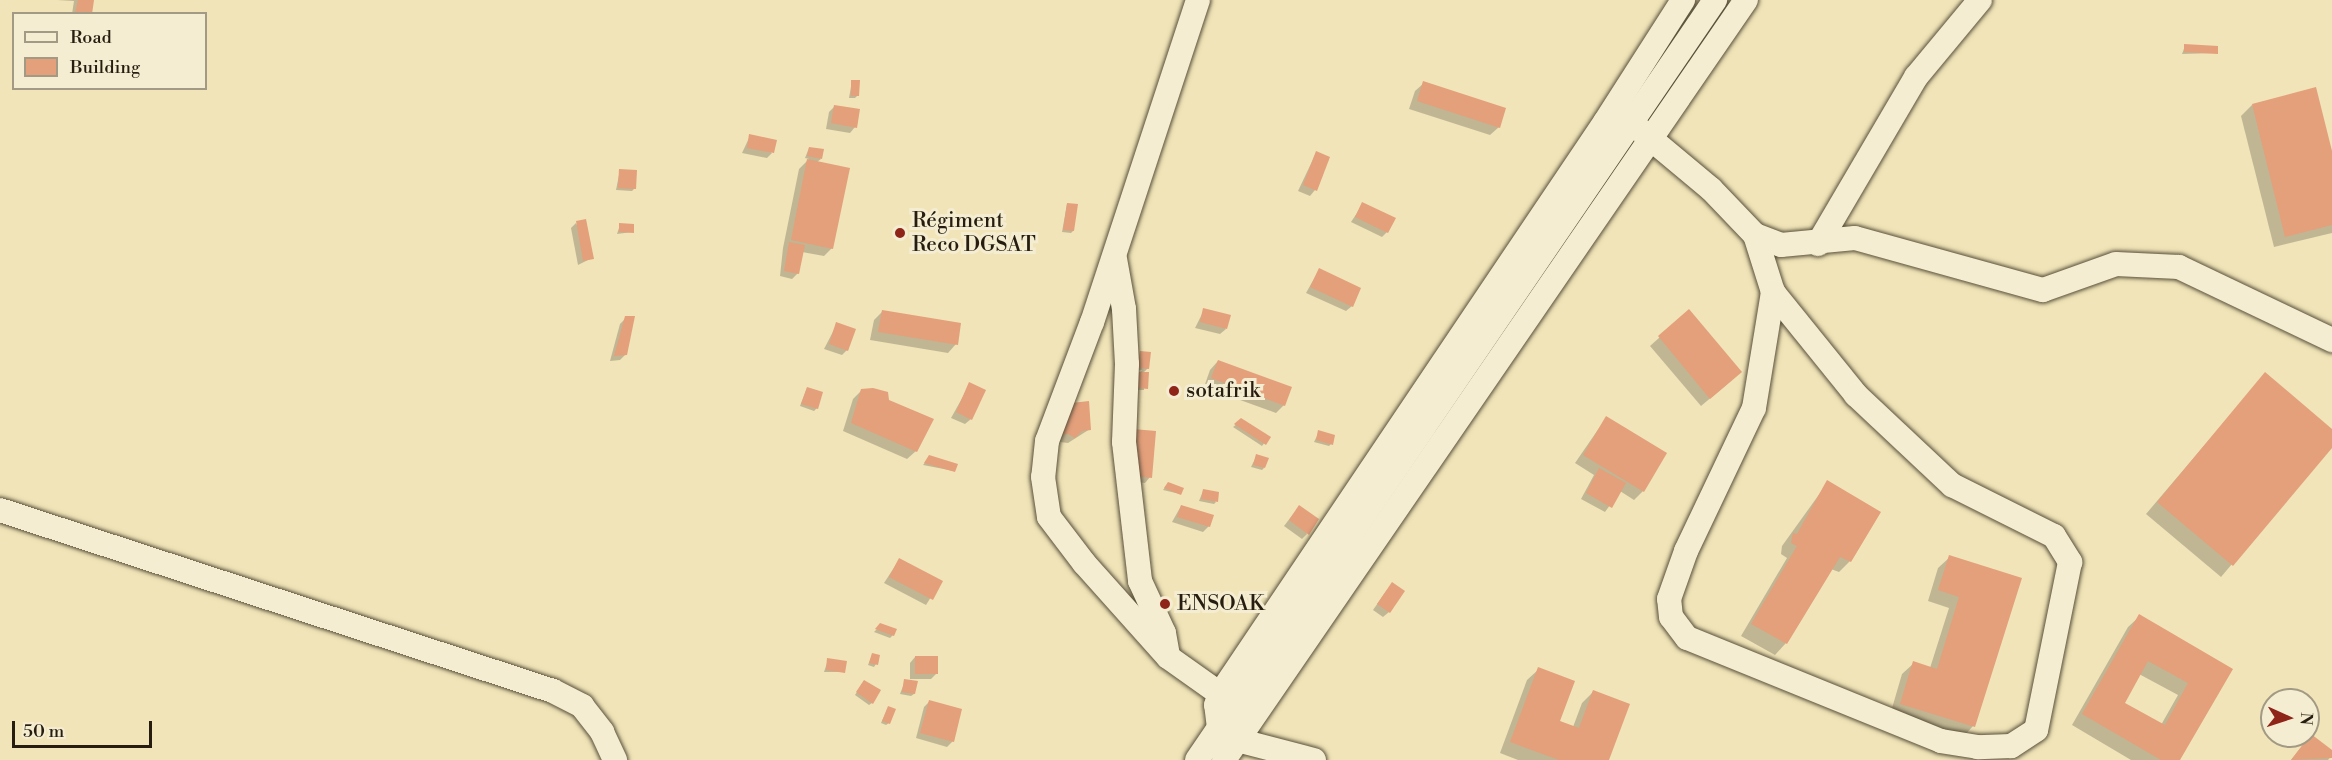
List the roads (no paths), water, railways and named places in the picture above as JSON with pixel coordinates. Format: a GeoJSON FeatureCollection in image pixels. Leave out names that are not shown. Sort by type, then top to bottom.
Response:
{"type":"FeatureCollection","features":[{"type":"Feature","properties":{"kind":"street"},"geometry":{"type":"LineString","coordinates":[[1197,0],[1114,255],[1047,441],[1044,497],[1049,517],[1084,563],[1168,657],[1220,694]]}},
{"type":"Feature","properties":{"kind":"street"},"geometry":{"type":"LineString","coordinates":[[1224,760],[1228,734],[1216,705],[1220,694],[1605,122],[1683,0]]}},
{"type":"Feature","properties":{"kind":"street"},"geometry":{"type":"LineString","coordinates":[[1641,130],[1715,0]]}},
{"type":"Feature","properties":{"kind":"street"},"geometry":{"type":"LineString","coordinates":[[1197,760],[1228,734],[1641,130],[1746,0]]}},
{"type":"Feature","properties":{"kind":"street"},"geometry":{"type":"LineString","coordinates":[[1818,244],[1916,77],[1980,0]]}},
{"type":"Feature","properties":{"kind":"street"},"geometry":{"type":"LineString","coordinates":[[1641,130],[1711,189],[1755,235],[1781,245],[1818,244],[1855,238],[2043,290],[2116,264],[2179,267],[2332,340]]}},
{"type":"Feature","properties":{"kind":"street"},"geometry":{"type":"LineString","coordinates":[[1755,235],[1773,292],[1856,395],[1952,485],[2054,536],[2070,562],[2036,730],[2011,746],[1978,747],[1941,741],[1687,638],[1671,617],[1669,599],[1686,550],[1754,408],[1773,292]]}},
{"type":"Feature","properties":{"kind":"street"},"geometry":{"type":"LineString","coordinates":[[1114,255],[1124,309],[1127,364],[1124,442],[1140,581],[1164,633],[1168,657]]}},
{"type":"Feature","properties":{"kind":"street"},"geometry":{"type":"LineString","coordinates":[[0,510],[553,691],[582,706],[602,732],[615,760]]}},
{"type":"Feature","properties":{"kind":"street"},"geometry":{"type":"LineString","coordinates":[[1228,734],[1314,760]]}},
{"type":"Feature","properties":{"kind":"place","name":"Régiment Reco DGSAT"},"geometry":{"type":"Point","coordinates":[900,233]}},
{"type":"Feature","properties":{"kind":"place","name":"sotafrik"},"geometry":{"type":"Point","coordinates":[1174,391]}},
{"type":"Feature","properties":{"kind":"place","name":"ENSOAK"},"geometry":{"type":"Point","coordinates":[1165,604]}}]}
